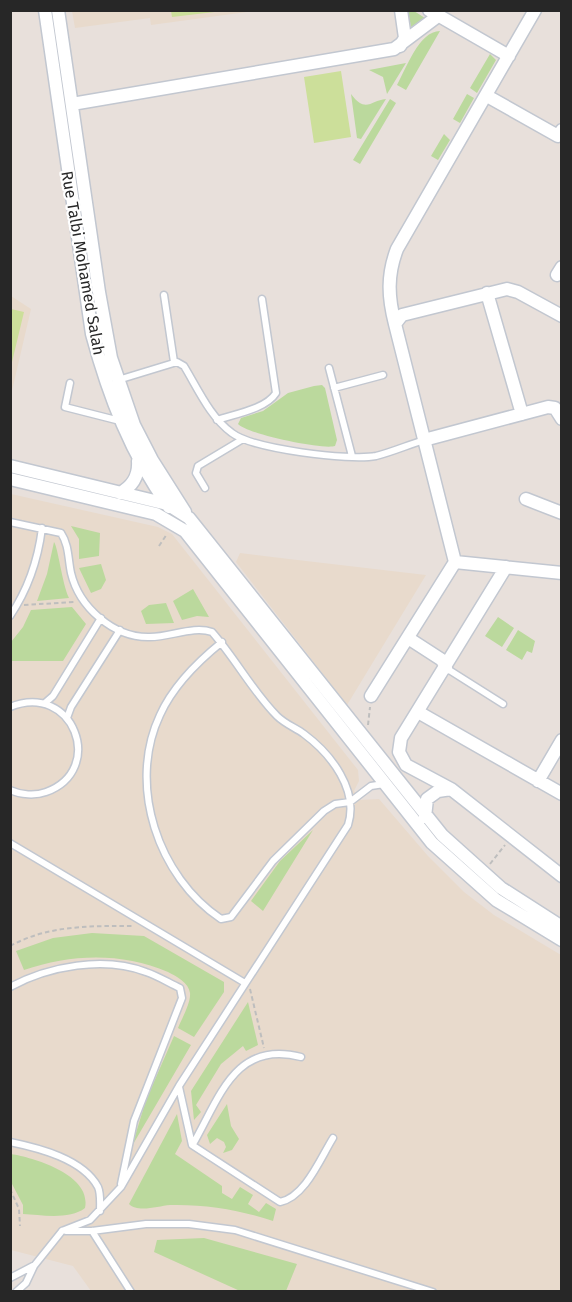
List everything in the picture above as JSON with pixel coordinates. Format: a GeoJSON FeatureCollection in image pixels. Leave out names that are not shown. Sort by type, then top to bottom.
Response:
{"type":"FeatureCollection","features":[{"type":"Feature","properties":{"kind":"street","name":"Rue Talbi Mohamed Salah"},"geometry":{"type":"LineString","coordinates":[[45,10],[92,334],[134,425],[166,484],[189,518],[425,817],[482,873],[561,927]]}},
{"type":"Feature","properties":{"kind":"street","name":"Rue Talbi Mohamed Salah"},"geometry":{"type":"LineString","coordinates":[[58,10],[113,382],[120,421],[138,461],[185,531],[432,843],[496,900],[561,940]]}},
{"type":"Feature","properties":{"kind":"street"},"geometry":{"type":"LineString","coordinates":[[400,46],[405,38],[401,10]]}},
{"type":"Feature","properties":{"kind":"street"},"geometry":{"type":"LineString","coordinates":[[372,696],[455,562],[424,440],[398,320],[390,302],[389,277],[397,249],[535,10]]}},
{"type":"Feature","properties":{"kind":"street"},"geometry":{"type":"LineString","coordinates":[[72,104],[400,46],[434,13],[509,56]]}},
{"type":"Feature","properties":{"kind":"street"},"geometry":{"type":"LineString","coordinates":[[487,96],[558,136],[561,130]]}},
{"type":"Feature","properties":{"kind":"street"},"geometry":{"type":"LineString","coordinates":[[398,320],[487,293],[507,290],[518,291],[561,316]]}},
{"type":"Feature","properties":{"kind":"street"},"geometry":{"type":"LineString","coordinates":[[487,293],[522,414]]}},
{"type":"Feature","properties":{"kind":"street"},"geometry":{"type":"LineString","coordinates":[[424,440],[548,407],[560,413],[561,419]]}},
{"type":"Feature","properties":{"kind":"street"},"geometry":{"type":"LineString","coordinates":[[120,493],[137,477],[138,461]]}},
{"type":"Feature","properties":{"kind":"street"},"geometry":{"type":"LineString","coordinates":[[10,466],[167,504],[189,518]]}},
{"type":"Feature","properties":{"kind":"street"},"geometry":{"type":"LineString","coordinates":[[10,479],[156,514],[185,531]]}},
{"type":"Feature","properties":{"kind":"street"},"geometry":{"type":"LineString","coordinates":[[166,484],[167,504]]}},
{"type":"Feature","properties":{"kind":"street"},"geometry":{"type":"LineString","coordinates":[[526,499],[561,513]]}},
{"type":"Feature","properties":{"kind":"street"},"geometry":{"type":"LineString","coordinates":[[156,514],[167,504]]}},
{"type":"Feature","properties":{"kind":"street"},"geometry":{"type":"LineString","coordinates":[[455,562],[561,573]]}},
{"type":"Feature","properties":{"kind":"street"},"geometry":{"type":"LineString","coordinates":[[451,789],[438,791],[429,788],[406,765],[399,752],[401,738],[506,567]]}},
{"type":"Feature","properties":{"kind":"street"},"geometry":{"type":"LineString","coordinates":[[408,638],[442,660],[446,668]]}},
{"type":"Feature","properties":{"kind":"street"},"geometry":{"type":"LineString","coordinates":[[418,712],[561,794]]}},
{"type":"Feature","properties":{"kind":"street"},"geometry":{"type":"LineString","coordinates":[[538,781],[561,740]]}},
{"type":"Feature","properties":{"kind":"street"},"geometry":{"type":"LineString","coordinates":[[425,817],[429,788]]}},
{"type":"Feature","properties":{"kind":"street"},"geometry":{"type":"LineString","coordinates":[[406,793],[413,795],[429,788],[451,789],[561,876]]}},
{"type":"Feature","properties":{"kind":"lane"},"geometry":{"type":"LineString","coordinates":[[164,295],[174,362]]}},
{"type":"Feature","properties":{"kind":"lane"},"geometry":{"type":"LineString","coordinates":[[217,420],[272,400],[276,393],[262,299]]}},
{"type":"Feature","properties":{"kind":"lane"},"geometry":{"type":"LineString","coordinates":[[113,382],[174,362],[184,366],[217,420],[233,434],[254,444],[352,456],[375,456],[424,440]]}},
{"type":"Feature","properties":{"kind":"lane"},"geometry":{"type":"LineString","coordinates":[[329,368],[352,456]]}},
{"type":"Feature","properties":{"kind":"lane"},"geometry":{"type":"LineString","coordinates":[[334,388],[383,375]]}},
{"type":"Feature","properties":{"kind":"lane"},"geometry":{"type":"LineString","coordinates":[[70,383],[65,407],[120,421]]}},
{"type":"Feature","properties":{"kind":"lane"},"geometry":{"type":"LineString","coordinates":[[205,488],[196,473],[198,466],[243,439]]}},
{"type":"Feature","properties":{"kind":"lane"},"geometry":{"type":"LineString","coordinates":[[10,522],[61,533],[66,540],[71,574],[84,601],[101,618],[120,630],[146,638],[172,636],[204,628],[212,632],[277,716],[305,735],[328,756],[338,770],[350,802],[348,825],[179,1086],[121,1187],[90,1220],[62,1231],[34,1266],[26,1283],[16,1292]]}},
{"type":"Feature","properties":{"kind":"lane"},"geometry":{"type":"LineString","coordinates":[[10,616],[19,604],[37,563],[42,528]]}},
{"type":"Feature","properties":{"kind":"lane"},"geometry":{"type":"LineString","coordinates":[[45,703],[53,696],[101,618]]}},
{"type":"Feature","properties":{"kind":"lane"},"geometry":{"type":"LineString","coordinates":[[67,718],[71,707],[120,630]]}},
{"type":"Feature","properties":{"kind":"lane"},"geometry":{"type":"LineString","coordinates":[[222,642],[190,671],[169,699],[153,735],[148,766],[148,803],[154,827],[171,865],[193,895],[221,919],[231,917],[273,861],[324,811],[335,804],[350,802],[371,786],[385,784]]}},
{"type":"Feature","properties":{"kind":"lane"},"geometry":{"type":"LineString","coordinates":[[446,668],[503,704]]}},
{"type":"Feature","properties":{"kind":"lane"},"geometry":{"type":"LineString","coordinates":[[10,707],[33,702],[45,703],[67,718],[78,743],[78,757],[65,781],[41,794],[27,795],[10,789]]}},
{"type":"Feature","properties":{"kind":"lane"},"geometry":{"type":"LineString","coordinates":[[371,786],[374,770]]}},
{"type":"Feature","properties":{"kind":"lane"},"geometry":{"type":"LineString","coordinates":[[10,843],[246,981]]}},
{"type":"Feature","properties":{"kind":"lane"},"geometry":{"type":"LineString","coordinates":[[10,987],[46,971],[108,965],[145,971],[180,988],[182,998],[134,1121],[121,1187]]}},
{"type":"Feature","properties":{"kind":"lane"},"geometry":{"type":"LineString","coordinates":[[192,1144],[234,1072],[265,1054],[278,1052],[301,1057]]}},
{"type":"Feature","properties":{"kind":"lane"},"geometry":{"type":"LineString","coordinates":[[179,1086],[192,1144],[280,1202],[292,1200],[333,1138]]}},
{"type":"Feature","properties":{"kind":"lane"},"geometry":{"type":"LineString","coordinates":[[10,1142],[34,1147],[62,1158],[90,1176],[100,1190],[100,1211]]}},
{"type":"Feature","properties":{"kind":"lane"},"geometry":{"type":"LineString","coordinates":[[62,1231],[92,1232],[146,1224],[189,1224],[235,1230],[434,1292]]}},
{"type":"Feature","properties":{"kind":"lane"},"geometry":{"type":"LineString","coordinates":[[92,1232],[130,1292]]}},
{"type":"Feature","properties":{"kind":"lane"},"geometry":{"type":"LineString","coordinates":[[10,1278],[34,1266]]}},
{"type":"Feature","properties":{"kind":"path"},"geometry":{"type":"LineString","coordinates":[[159,546],[164,538]]}},
{"type":"Feature","properties":{"kind":"path"},"geometry":{"type":"LineString","coordinates":[[19,604],[34,606],[84,601]]}},
{"type":"Feature","properties":{"kind":"path"},"geometry":{"type":"LineString","coordinates":[[369,724],[372,696]]}},
{"type":"Feature","properties":{"kind":"path"},"geometry":{"type":"LineString","coordinates":[[482,873],[511,838]]}},
{"type":"Feature","properties":{"kind":"path"},"geometry":{"type":"LineString","coordinates":[[10,946],[51,930],[79,925],[153,926]]}},
{"type":"Feature","properties":{"kind":"path"},"geometry":{"type":"LineString","coordinates":[[246,981],[265,1054]]}},
{"type":"Feature","properties":{"kind":"path"},"geometry":{"type":"LineString","coordinates":[[10,1189],[19,1209],[20,1226]]}},
{"type":"Feature","properties":{"kind":"shaded area"},"geometry":{"type":"Polygon","coordinates":[[[72,11],[254,11],[151,25],[150,18],[75,28],[72,11]]]}},
{"type":"Feature","properties":{"kind":"shaded area"},"geometry":{"type":"Polygon","coordinates":[[[11,296],[31,309],[11,395],[11,296]]]}},
{"type":"Feature","properties":{"kind":"shaded area"},"geometry":{"type":"Polygon","coordinates":[[[11,494],[158,527],[172,534],[358,770],[359,781],[354,791],[360,800],[379,799],[428,856],[464,892],[494,915],[561,955],[561,1291],[91,1291],[73,1266],[11,1250],[11,494]]]}},
{"type":"Feature","properties":{"kind":"shaded area"},"geometry":{"type":"Polygon","coordinates":[[[240,553],[426,575],[347,705],[236,562],[240,553]]]}},
{"type":"Feature","properties":{"kind":"green space"},"geometry":{"type":"Polygon","coordinates":[[[171,10],[223,11],[172,17],[171,10]]]}},
{"type":"Feature","properties":{"kind":"green space"},"geometry":{"type":"Polygon","coordinates":[[[408,11],[414,11],[425,18],[411,27],[408,11]]]}},
{"type":"Feature","properties":{"kind":"green space"},"geometry":{"type":"Polygon","coordinates":[[[440,31],[406,90],[397,85],[420,44],[432,33],[440,31]]]}},
{"type":"Feature","properties":{"kind":"green space"},"geometry":{"type":"Polygon","coordinates":[[[490,54],[496,60],[477,93],[470,88],[490,54]]]}},
{"type":"Feature","properties":{"kind":"green space"},"geometry":{"type":"Polygon","coordinates":[[[406,63],[387,94],[383,77],[369,70],[406,63]]]}},
{"type":"Feature","properties":{"kind":"green space"},"geometry":{"type":"Polygon","coordinates":[[[341,71],[351,137],[314,143],[304,77],[341,71]]]}},
{"type":"Feature","properties":{"kind":"green space"},"geometry":{"type":"Polygon","coordinates":[[[351,94],[365,105],[386,99],[361,139],[357,138],[351,94]]]}},
{"type":"Feature","properties":{"kind":"green space"},"geometry":{"type":"Polygon","coordinates":[[[467,94],[474,98],[460,123],[453,119],[467,94]]]}},
{"type":"Feature","properties":{"kind":"green space"},"geometry":{"type":"Polygon","coordinates":[[[390,99],[396,103],[360,164],[353,160],[390,99]]]}},
{"type":"Feature","properties":{"kind":"green space"},"geometry":{"type":"Polygon","coordinates":[[[444,134],[450,140],[438,160],[431,156],[444,134]]]}},
{"type":"Feature","properties":{"kind":"green space"},"geometry":{"type":"Polygon","coordinates":[[[11,309],[24,312],[12,362],[10,362],[11,309]]]}},
{"type":"Feature","properties":{"kind":"green space"},"geometry":{"type":"Polygon","coordinates":[[[322,385],[325,388],[337,440],[335,446],[316,446],[285,440],[255,432],[238,424],[241,418],[263,411],[288,393],[322,385]]]}},
{"type":"Feature","properties":{"kind":"green space"},"geometry":{"type":"Polygon","coordinates":[[[71,526],[100,533],[99,556],[79,559],[79,539],[71,526]]]}},
{"type":"Feature","properties":{"kind":"green space"},"geometry":{"type":"Polygon","coordinates":[[[54,542],[69,598],[37,601],[47,574],[54,542]]]}},
{"type":"Feature","properties":{"kind":"green space"},"geometry":{"type":"Polygon","coordinates":[[[101,564],[106,580],[101,589],[91,593],[79,568],[101,564]]]}},
{"type":"Feature","properties":{"kind":"green space"},"geometry":{"type":"Polygon","coordinates":[[[193,589],[209,617],[197,616],[182,620],[173,601],[193,589]]]}},
{"type":"Feature","properties":{"kind":"green space"},"geometry":{"type":"Polygon","coordinates":[[[166,603],[174,623],[146,624],[141,611],[149,605],[166,603]]]}},
{"type":"Feature","properties":{"kind":"green space"},"geometry":{"type":"Polygon","coordinates":[[[72,607],[86,624],[63,661],[11,661],[11,642],[23,627],[31,610],[72,607]]]}},
{"type":"Feature","properties":{"kind":"green space"},"geometry":{"type":"Polygon","coordinates":[[[498,617],[514,628],[502,647],[485,636],[498,617]]]}},
{"type":"Feature","properties":{"kind":"green space"},"geometry":{"type":"Polygon","coordinates":[[[518,630],[535,641],[532,653],[527,651],[522,660],[506,650],[518,630]]]}},
{"type":"Feature","properties":{"kind":"green space"},"geometry":{"type":"Polygon","coordinates":[[[313,830],[263,911],[251,901],[280,861],[313,830]]]}},
{"type":"Feature","properties":{"kind":"green space"},"geometry":{"type":"Polygon","coordinates":[[[92,933],[144,936],[224,982],[224,992],[194,1037],[178,1028],[189,1001],[189,989],[182,980],[168,972],[114,958],[78,958],[24,970],[16,951],[53,938],[92,933]]]}},
{"type":"Feature","properties":{"kind":"green space"},"geometry":{"type":"Polygon","coordinates":[[[248,1002],[258,1045],[246,1051],[243,1046],[221,1064],[196,1105],[201,1112],[194,1120],[191,1091],[248,1002]]]}},
{"type":"Feature","properties":{"kind":"green space"},"geometry":{"type":"Polygon","coordinates":[[[174,1036],[191,1045],[132,1146],[146,1100],[174,1036]]]}},
{"type":"Feature","properties":{"kind":"green space"},"geometry":{"type":"Polygon","coordinates":[[[227,1104],[231,1126],[239,1139],[232,1150],[223,1153],[226,1147],[224,1142],[217,1138],[210,1144],[207,1135],[227,1104]]]}},
{"type":"Feature","properties":{"kind":"green space"},"geometry":{"type":"Polygon","coordinates":[[[177,1114],[182,1141],[175,1154],[222,1186],[222,1193],[232,1199],[240,1187],[253,1195],[248,1204],[259,1212],[266,1203],[276,1209],[273,1221],[209,1207],[170,1205],[143,1209],[129,1204],[177,1114]]]}},
{"type":"Feature","properties":{"kind":"green space"},"geometry":{"type":"Polygon","coordinates":[[[11,1154],[34,1159],[71,1177],[80,1186],[85,1196],[85,1208],[79,1212],[64,1215],[23,1214],[23,1205],[11,1182],[11,1154]]]}},
{"type":"Feature","properties":{"kind":"green space"},"geometry":{"type":"Polygon","coordinates":[[[204,1238],[297,1264],[286,1291],[240,1291],[154,1252],[157,1240],[204,1238]]]}}]}
